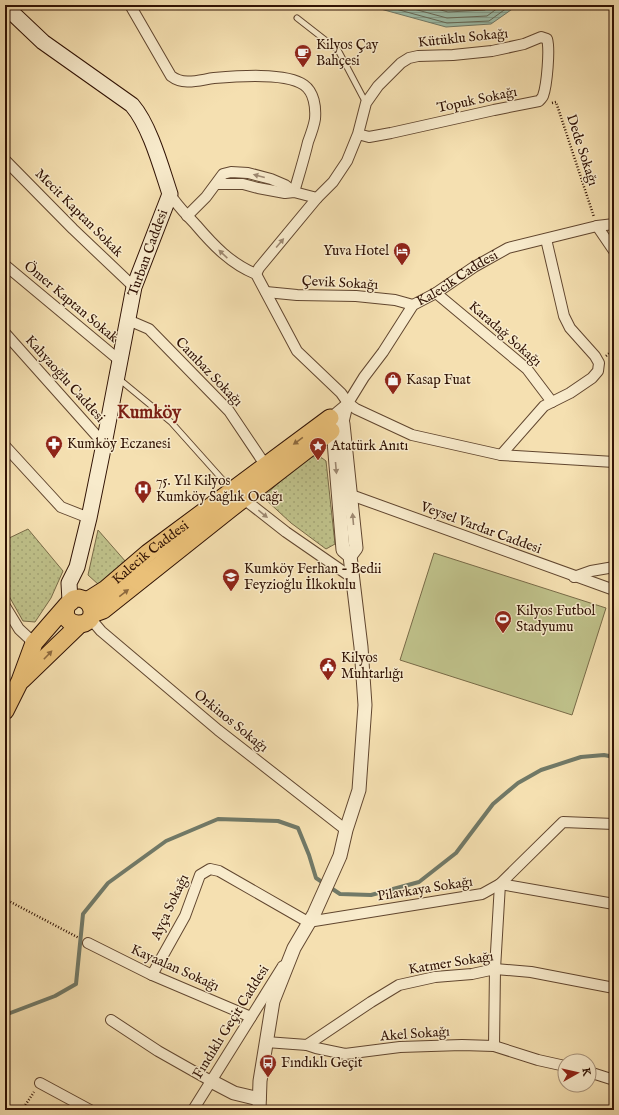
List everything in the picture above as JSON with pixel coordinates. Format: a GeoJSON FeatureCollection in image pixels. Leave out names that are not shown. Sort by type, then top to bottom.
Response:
{"type":"FeatureCollection","features":[{"type":"Feature","properties":{"kind":"main road","name":"Turban Caddesi"},"geometry":{"type":"LineString","coordinates":[[5,6],[43,42],[132,105],[140,113],[146,125],[170,194],[134,287],[89,518],[77,568],[80,584],[81,611]]}},
{"type":"Feature","properties":{"kind":"main road","name":"Kalecik Caddesi"},"geometry":{"type":"LineString","coordinates":[[81,611],[103,610],[238,494],[335,424]]}},
{"type":"Feature","properties":{"kind":"main road"},"geometry":{"type":"LineString","coordinates":[[5,711],[20,681],[34,643],[81,611]]}},
{"type":"Feature","properties":{"kind":"main road"},"geometry":{"type":"LineString","coordinates":[[20,681],[81,611]]}},
{"type":"Feature","properties":{"kind":"street"},"geometry":{"type":"LineString","coordinates":[[130,5],[171,76],[176,80],[181,82],[193,82],[213,78],[272,77],[296,81],[308,89],[312,95],[315,119],[294,192]]}},
{"type":"Feature","properties":{"kind":"street","name":"Kütüklu Sokağı"},"geometry":{"type":"LineString","coordinates":[[256,274],[259,268],[317,198],[333,182],[346,161],[358,134],[366,102],[378,86],[401,63],[409,58],[418,56],[453,55],[492,51],[524,44],[541,37],[547,39]]}},
{"type":"Feature","properties":{"kind":"street","name":"Topuk Sokağı"},"geometry":{"type":"LineString","coordinates":[[358,134],[369,137],[391,134],[540,101],[543,96],[549,46],[547,39]]}},
{"type":"Feature","properties":{"kind":"street","name":"Mecit Kaptan Sokak"},"geometry":{"type":"LineString","coordinates":[[5,160],[73,229],[134,287]]}},
{"type":"Feature","properties":{"kind":"street"},"geometry":{"type":"LineString","coordinates":[[187,216],[217,184],[223,174],[231,172],[248,173],[271,179],[285,184],[294,192],[317,198]]}},
{"type":"Feature","properties":{"kind":"street"},"geometry":{"type":"LineString","coordinates":[[170,194],[187,216],[228,258],[245,270],[256,274],[296,351],[341,393],[348,403],[356,409],[412,435],[501,455],[614,462]]}},
{"type":"Feature","properties":{"kind":"street","name":"Kalecik Caddesi"},"geometry":{"type":"LineString","coordinates":[[335,424],[364,377],[383,352],[413,305],[436,293],[474,267],[508,248],[597,226],[614,224]]}},
{"type":"Feature","properties":{"kind":"street"},"geometry":{"type":"LineString","coordinates":[[597,226],[614,251]]}},
{"type":"Feature","properties":{"kind":"street"},"geometry":{"type":"LineString","coordinates":[[501,455],[544,406],[570,393],[592,378],[598,371],[598,363],[595,356],[570,328],[564,316],[546,239]]}},
{"type":"Feature","properties":{"kind":"street","name":"Ömer Kaptan Sokak"},"geometry":{"type":"LineString","coordinates":[[5,265],[119,360]]}},
{"type":"Feature","properties":{"kind":"street","name":"Çevik Sokağı"},"geometry":{"type":"LineString","coordinates":[[266,292],[297,296],[356,296],[395,300],[413,305]]}},
{"type":"Feature","properties":{"kind":"street","name":"Karadağ Sokağı"},"geometry":{"type":"LineString","coordinates":[[436,293],[527,369],[552,402]]}},
{"type":"Feature","properties":{"kind":"street","name":"Cambaz Sokağı"},"geometry":{"type":"LineString","coordinates":[[128,320],[149,329],[191,374],[229,411],[269,471]]}},
{"type":"Feature","properties":{"kind":"street","name":"Kahyaoğlu Caddesi"},"geometry":{"type":"LineString","coordinates":[[5,333],[104,444]]}},
{"type":"Feature","properties":{"kind":"street","name":"Kalecik Caddesi"},"geometry":{"type":"LineString","coordinates":[[335,424],[348,403]]}},
{"type":"Feature","properties":{"kind":"street"},"geometry":{"type":"LineString","coordinates":[[111,1020],[158,1052],[234,1094],[259,1105],[260,1081],[272,1001],[346,830],[359,790],[365,705],[362,647],[350,556],[356,548],[345,495],[335,424]]}},
{"type":"Feature","properties":{"kind":"street"},"geometry":{"type":"LineString","coordinates":[[5,446],[61,507],[89,518]]}},
{"type":"Feature","properties":{"kind":"street"},"geometry":{"type":"LineString","coordinates":[[238,494],[286,532],[354,579]]}},
{"type":"Feature","properties":{"kind":"street","name":"Veysel Vardar Caddesi"},"geometry":{"type":"LineString","coordinates":[[345,495],[614,590]]}},
{"type":"Feature","properties":{"kind":"street"},"geometry":{"type":"LineString","coordinates":[[574,576],[614,567]]}},
{"type":"Feature","properties":{"kind":"street"},"geometry":{"type":"LineString","coordinates":[[5,606],[19,629],[34,643]]}},
{"type":"Feature","properties":{"kind":"street","name":"Orkinos Sokağı"},"geometry":{"type":"LineString","coordinates":[[81,611],[90,628],[100,632],[218,730],[346,830]]}},
{"type":"Feature","properties":{"kind":"street","name":"Pilavkaya Sokağı"},"geometry":{"type":"LineString","coordinates":[[310,916],[482,894],[500,884],[563,822],[614,824]]}},
{"type":"Feature","properties":{"kind":"street","name":"Ayça Sokağı"},"geometry":{"type":"LineString","coordinates":[[152,975],[185,916],[200,875],[210,869],[219,871],[310,916]]}},
{"type":"Feature","properties":{"kind":"street"},"geometry":{"type":"LineString","coordinates":[[494,1046],[495,969],[500,884],[614,904]]}},
{"type":"Feature","properties":{"kind":"street","name":"Kayaalan Sokağı"},"geometry":{"type":"LineString","coordinates":[[88,943],[152,975],[251,1017]]}},
{"type":"Feature","properties":{"kind":"street","name":"Fındıklı Geçit Caddesi"},"geometry":{"type":"LineString","coordinates":[[193,1110],[294,948]]}},
{"type":"Feature","properties":{"kind":"street","name":"Katmer Sokağı"},"geometry":{"type":"LineString","coordinates":[[307,1045],[371,1002],[400,986],[435,977],[472,974],[495,969],[531,972],[614,988]]}},
{"type":"Feature","properties":{"kind":"street","name":"Akel Sokağı"},"geometry":{"type":"LineString","coordinates":[[266,1042],[307,1045],[345,1054],[400,1047],[462,1045],[494,1046],[538,1060],[557,1064]]}},
{"type":"Feature","properties":{"kind":"street"},"geometry":{"type":"LineString","coordinates":[[597,1075],[614,1080]]}},
{"type":"Feature","properties":{"kind":"street"},"geometry":{"type":"LineString","coordinates":[[40,1083],[90,1110]]}},
{"type":"Feature","properties":{"kind":"lane"},"geometry":{"type":"LineString","coordinates":[[297,18],[338,50],[366,102]]}},
{"type":"Feature","properties":{"kind":"lane"},"geometry":{"type":"LineString","coordinates":[[117,377],[171,422],[238,494]]}},
{"type":"Feature","properties":{"kind":"path","name":"Dede Sokağı"},"geometry":{"type":"LineString","coordinates":[[556,102],[597,226]]}},
{"type":"Feature","properties":{"kind":"path"},"geometry":{"type":"LineString","coordinates":[[5,899],[72,934]]}},
{"type":"Feature","properties":{"kind":"path"},"geometry":{"type":"LineString","coordinates":[[22,1110],[40,1083]]}},
{"type":"Feature","properties":{"kind":"green space"},"geometry":{"type":"Polygon","coordinates":[[[314,456],[322,458],[326,461],[335,544],[326,549],[291,523],[264,498],[265,495],[299,465],[314,456]]]}},
{"type":"Feature","properties":{"kind":"green space"},"geometry":{"type":"Polygon","coordinates":[[[28,529],[63,571],[51,598],[35,622],[23,621],[5,589],[5,540],[28,529]]]}},
{"type":"Feature","properties":{"kind":"green space"},"geometry":{"type":"Polygon","coordinates":[[[98,530],[126,562],[99,585],[88,575],[98,530]]]}},
{"type":"Feature","properties":{"kind":"green space","name":"Kilyos Futbol Stadyumu"},"geometry":{"type":"Polygon","coordinates":[[[434,553],[606,608],[572,715],[400,660],[434,553]]]}},
{"type":"Feature","properties":{"kind":"water"},"geometry":{"type":"Polygon","coordinates":[[[366,5],[518,5],[491,24],[446,27],[366,5]]]}},
{"type":"Feature","properties":{"kind":"waterway"},"geometry":{"type":"LineString","coordinates":[[5,1015],[55,996],[76,984],[83,914],[108,883],[166,841],[218,819],[278,821],[298,828],[309,855],[316,878],[340,894],[371,895],[419,882],[456,853],[493,804],[518,783],[541,770],[581,757],[604,755],[614,757]]}},
{"type":"Feature","properties":{"kind":"place","name":"Kilyos Çay Bahçesi"},"geometry":{"type":"Point","coordinates":[303,68]}},
{"type":"Feature","properties":{"kind":"place","name":"Yuva Hotel"},"geometry":{"type":"Point","coordinates":[402,266]}},
{"type":"Feature","properties":{"kind":"place","name":"Kasap Fuat"},"geometry":{"type":"Point","coordinates":[393,395]}},
{"type":"Feature","properties":{"kind":"place","name":"Kumköy Eczanesi"},"geometry":{"type":"Point","coordinates":[54,459]}},
{"type":"Feature","properties":{"kind":"place","name":"Atatürk Anıtı"},"geometry":{"type":"Point","coordinates":[318,461]}},
{"type":"Feature","properties":{"kind":"place","name":"75. Yıl Kilyos Kumköy Sağlık Ocağı"},"geometry":{"type":"Point","coordinates":[143,504]}},
{"type":"Feature","properties":{"kind":"place","name":"Kumköy Ferhan - Bedii Feyzioğlu İlkokulu"},"geometry":{"type":"Point","coordinates":[231,592]}},
{"type":"Feature","properties":{"kind":"place","name":"Kilyos Futbol Stadyumu"},"geometry":{"type":"Point","coordinates":[503,634]}},
{"type":"Feature","properties":{"kind":"place","name":"Kilyos Muhtarlığı"},"geometry":{"type":"Point","coordinates":[328,681]}},
{"type":"Feature","properties":{"kind":"place","name":"Fındıklı Geçit"},"geometry":{"type":"Point","coordinates":[268,1078]}},
{"type":"Feature","properties":{"kind":"district","name":"Kumköy"},"geometry":{"type":"Point","coordinates":[149,413]}}]}
